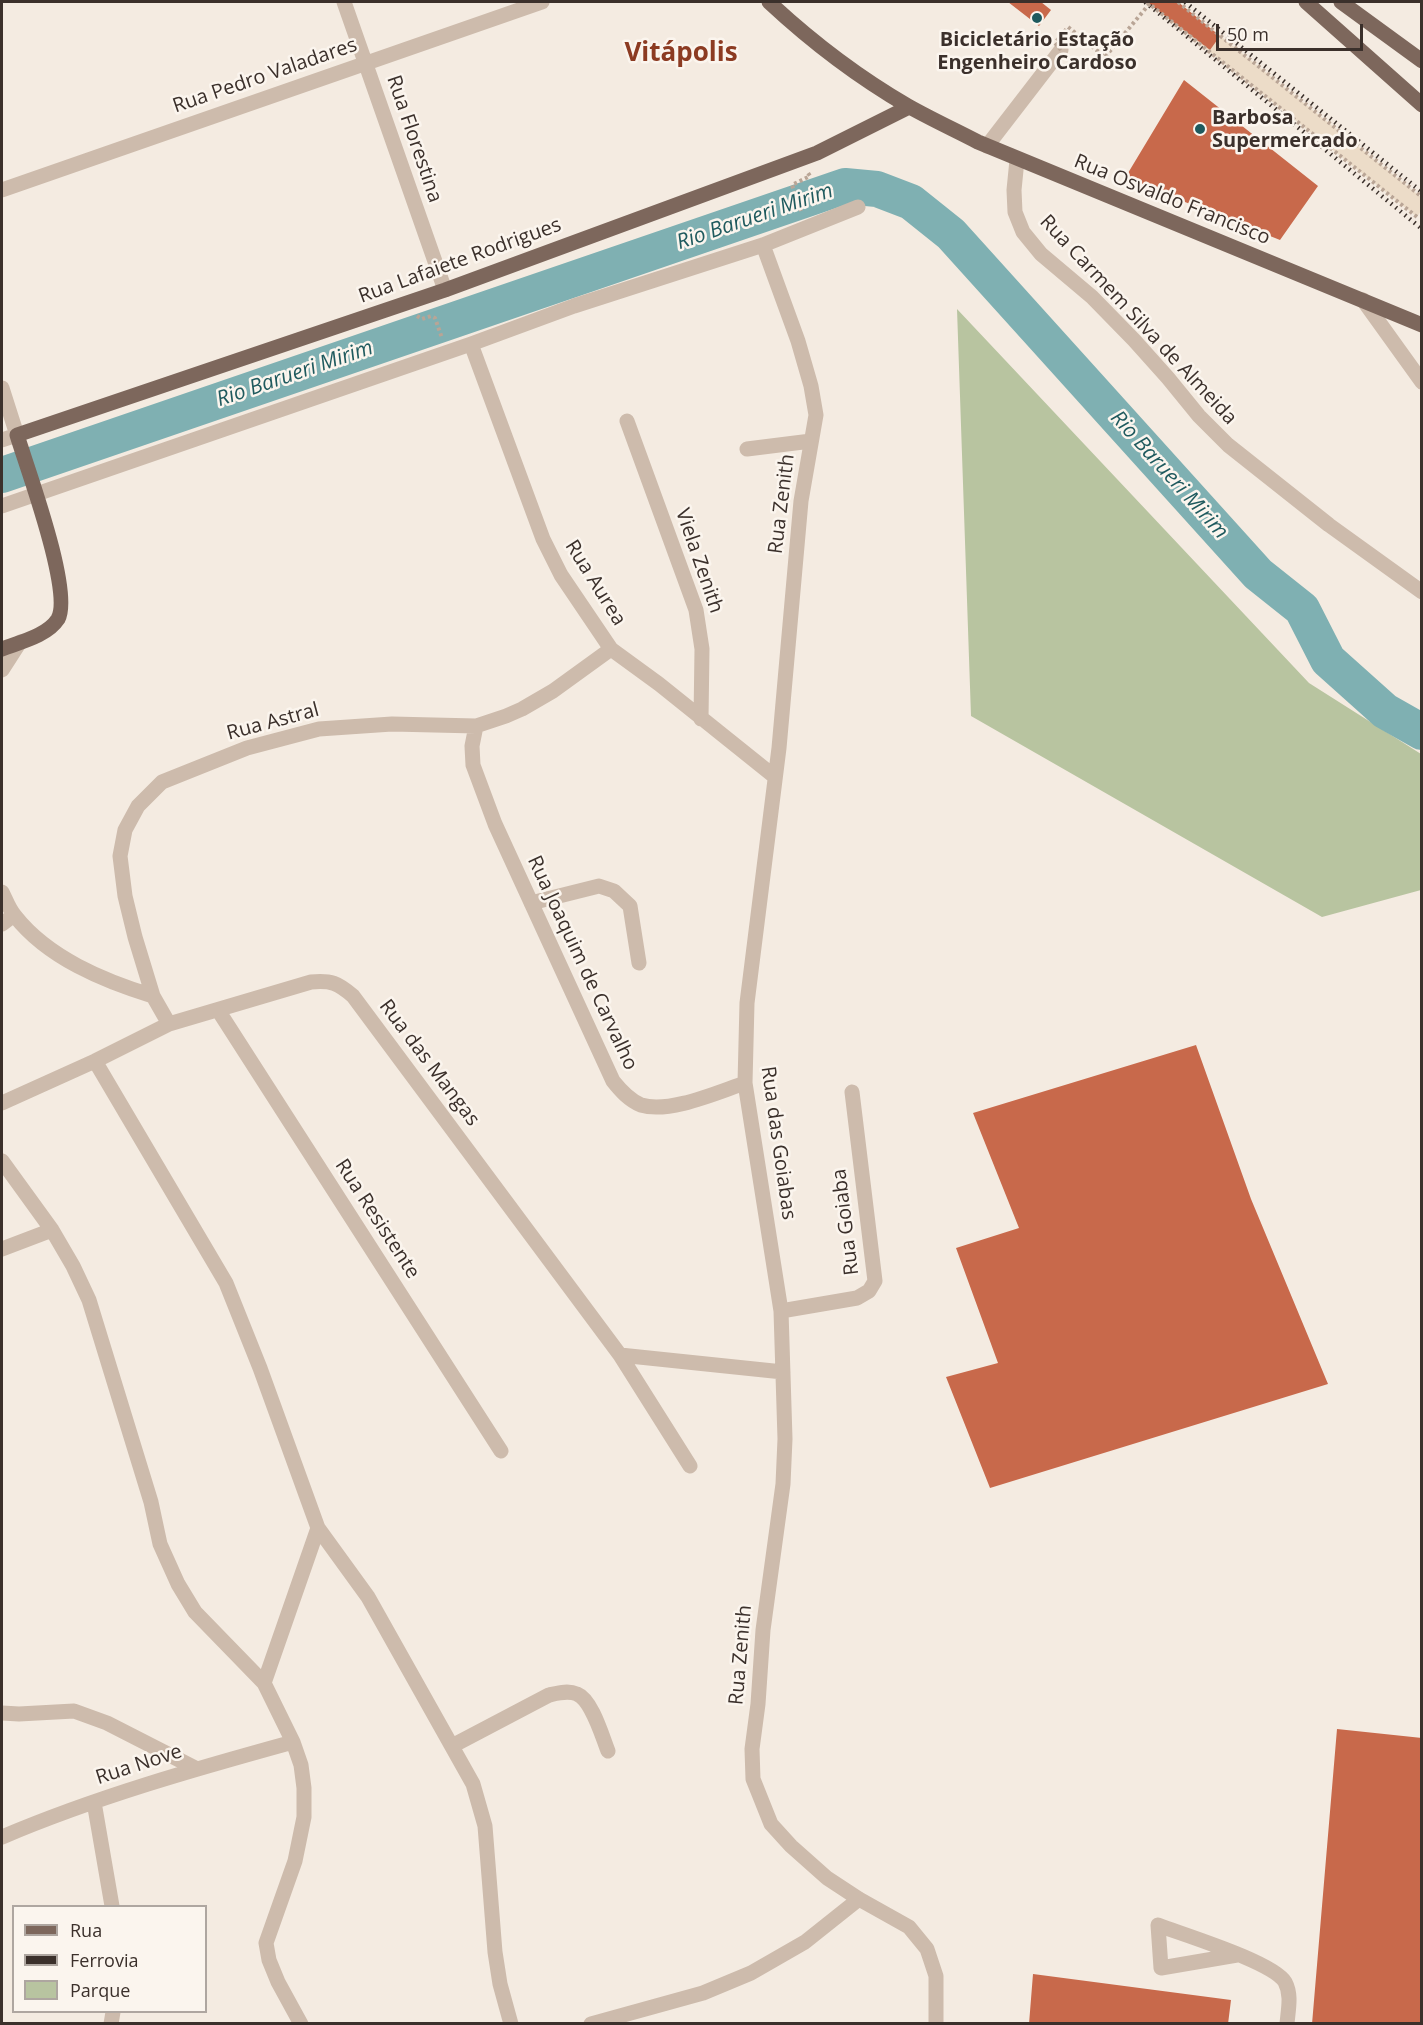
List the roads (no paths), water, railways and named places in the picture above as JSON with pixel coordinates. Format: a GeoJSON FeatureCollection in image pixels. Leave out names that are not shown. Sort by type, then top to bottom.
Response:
{"type":"FeatureCollection","features":[{"type":"Feature","properties":{"kind":"main road","name":"Rua Osvaldo Francisco"},"geometry":{"type":"LineString","coordinates":[[770,2],[827,52],[867,80],[909,107],[987,146],[1422,325]]}},
{"type":"Feature","properties":{"kind":"main road"},"geometry":{"type":"LineString","coordinates":[[1306,2],[1422,105]]}},
{"type":"Feature","properties":{"kind":"main road"},"geometry":{"type":"LineString","coordinates":[[1341,2],[1422,61]]}},
{"type":"Feature","properties":{"kind":"main road","name":"Rua Lafaiete Rodrigues"},"geometry":{"type":"LineString","coordinates":[[19,441],[445,290],[817,153],[909,107]]}},
{"type":"Feature","properties":{"kind":"main road"},"geometry":{"type":"LineString","coordinates":[[2,649],[46,631],[58,619],[62,604],[58,575],[19,441]]}},
{"type":"Feature","properties":{"kind":"street","name":"Rua Florestina"},"geometry":{"type":"LineString","coordinates":[[344,2],[445,290]]}},
{"type":"Feature","properties":{"kind":"street","name":"Rua Pedro Valadares"},"geometry":{"type":"LineString","coordinates":[[2,190],[542,2]]}},
{"type":"Feature","properties":{"kind":"street"},"geometry":{"type":"LineString","coordinates":[[987,146],[1061,50]]}},
{"type":"Feature","properties":{"kind":"street","name":"Rua Carmem Silva de Almeida"},"geometry":{"type":"LineString","coordinates":[[1017,160],[1014,190],[1015,212],[1023,232],[1041,254],[1092,297],[1134,340],[1199,416],[1228,445],[1329,525],[1422,592]]}},
{"type":"Feature","properties":{"kind":"street"},"geometry":{"type":"LineString","coordinates":[[2,506],[34,487],[471,344],[574,306],[762,244],[858,207]]}},
{"type":"Feature","properties":{"kind":"street","name":"Rua Zenith"},"geometry":{"type":"LineString","coordinates":[[762,244],[798,341],[811,386],[816,415],[801,501],[775,777]]}},
{"type":"Feature","properties":{"kind":"street"},"geometry":{"type":"LineString","coordinates":[[1363,300],[1422,382]]}},
{"type":"Feature","properties":{"kind":"street","name":"Rua Aurea"},"geometry":{"type":"LineString","coordinates":[[471,344],[543,539],[561,575],[611,649],[659,684],[775,777]]}},
{"type":"Feature","properties":{"kind":"street"},"geometry":{"type":"LineString","coordinates":[[2,388],[19,441],[2,440]]}},
{"type":"Feature","properties":{"kind":"street","name":"Viela Zenith"},"geometry":{"type":"LineString","coordinates":[[627,421],[696,610],[702,650],[701,719]]}},
{"type":"Feature","properties":{"kind":"street"},"geometry":{"type":"LineString","coordinates":[[747,449],[811,441]]}},
{"type":"Feature","properties":{"kind":"street"},"geometry":{"type":"LineString","coordinates":[[2,670],[20,642]]}},
{"type":"Feature","properties":{"kind":"street","name":"Rua Astral"},"geometry":{"type":"LineString","coordinates":[[169,1024],[153,996],[124,896],[120,856],[125,830],[138,806],[162,782],[247,748],[319,729],[392,724],[476,726],[522,709],[553,691],[611,649]]}},
{"type":"Feature","properties":{"kind":"street","name":"Rua Joaquim de Carvalho"},"geometry":{"type":"LineString","coordinates":[[476,726],[472,746],[473,765],[495,824],[613,1082],[626,1096],[642,1105],[660,1107],[691,1101],[745,1083]]}},
{"type":"Feature","properties":{"kind":"street","name":"Rua das Goiabas"},"geometry":{"type":"LineString","coordinates":[[775,777],[747,1003],[745,1083],[781,1311],[783,1372]]}},
{"type":"Feature","properties":{"kind":"street"},"geometry":{"type":"LineString","coordinates":[[531,903],[599,886],[614,891],[630,906],[639,963]]}},
{"type":"Feature","properties":{"kind":"street"},"geometry":{"type":"LineString","coordinates":[[2,892],[8,920],[78,966],[114,984],[153,996]]}},
{"type":"Feature","properties":{"kind":"street","name":"Rua das Mangas"},"geometry":{"type":"LineString","coordinates":[[2,1103],[95,1061],[169,1024],[311,982],[327,980],[342,986],[353,996],[620,1355],[690,1466]]}},
{"type":"Feature","properties":{"kind":"street","name":"Rua Resistente"},"geometry":{"type":"LineString","coordinates":[[218,1010],[501,1451]]}},
{"type":"Feature","properties":{"kind":"street"},"geometry":{"type":"LineString","coordinates":[[95,1061],[226,1283],[260,1368],[318,1528],[368,1598],[473,1784],[485,1826],[495,1952],[502,1992],[511,2024]]}},
{"type":"Feature","properties":{"kind":"street","name":"Rua Goiaba"},"geometry":{"type":"LineString","coordinates":[[781,1311],[857,1298],[869,1291],[875,1281],[852,1092]]}},
{"type":"Feature","properties":{"kind":"street"},"geometry":{"type":"LineString","coordinates":[[2,1161],[52,1230],[89,1300],[151,1502],[160,1544],[178,1584],[195,1612],[264,1683],[293,1742],[301,1765],[304,1816],[295,1861],[266,1943],[269,1960],[278,1982],[302,2024]]}},
{"type":"Feature","properties":{"kind":"street"},"geometry":{"type":"LineString","coordinates":[[2,1249],[52,1230]]}},
{"type":"Feature","properties":{"kind":"street"},"geometry":{"type":"LineString","coordinates":[[620,1355],[783,1372]]}},
{"type":"Feature","properties":{"kind":"street","name":"Rua Zenith"},"geometry":{"type":"LineString","coordinates":[[783,1372],[785,1439],[783,1484],[763,1630],[752,1749],[753,1779],[771,1824],[791,1846],[827,1878],[909,1927],[927,1949],[936,1976],[936,2024]]}},
{"type":"Feature","properties":{"kind":"street"},"geometry":{"type":"LineString","coordinates":[[264,1683],[318,1528]]}},
{"type":"Feature","properties":{"kind":"street"},"geometry":{"type":"LineString","coordinates":[[452,1746],[549,1695],[566,1691],[578,1694],[587,1700],[608,1751]]}},
{"type":"Feature","properties":{"kind":"street"},"geometry":{"type":"LineString","coordinates":[[2,1713],[74,1711],[107,1723],[197,1768]]}},
{"type":"Feature","properties":{"kind":"street","name":"Rua Nove"},"geometry":{"type":"LineString","coordinates":[[2,1837],[94,1802],[197,1768],[293,1742]]}},
{"type":"Feature","properties":{"kind":"street"},"geometry":{"type":"LineString","coordinates":[[94,1802],[112,1905]]}},
{"type":"Feature","properties":{"kind":"street"},"geometry":{"type":"LineString","coordinates":[[591,2024],[703,1993],[751,1973],[805,1942],[859,1899]]}},
{"type":"Feature","properties":{"kind":"street"},"geometry":{"type":"LineString","coordinates":[[1237,1955],[1161,1968],[1158,1925],[1261,1964],[1281,1976],[1286,1984],[1289,1997],[1287,2024]]}},
{"type":"Feature","properties":{"kind":"waterway","name":"Rio Barueri Mirim"},"geometry":{"type":"LineString","coordinates":[[2,475],[845,186],[877,189],[911,202],[951,234],[1258,574],[1302,609],[1328,660],[1385,711],[1422,732]]}},
{"type":"Feature","properties":{"kind":"railway"},"geometry":{"type":"LineString","coordinates":[[1145,2],[1422,229]]}},
{"type":"Feature","properties":{"kind":"railway"},"geometry":{"type":"LineString","coordinates":[[1185,2],[1422,192]]}},
{"type":"Feature","properties":{"kind":"place","name":"Bicicletário Estação Engenheiro Cardoso"},"geometry":{"type":"Point","coordinates":[1037,18]}},
{"type":"Feature","properties":{"kind":"place","name":"Barbosa Supermercado"},"geometry":{"type":"Point","coordinates":[1200,129]}},
{"type":"Feature","properties":{"kind":"district","name":"Vitápolis"},"geometry":{"type":"Point","coordinates":[681,54]}}]}
